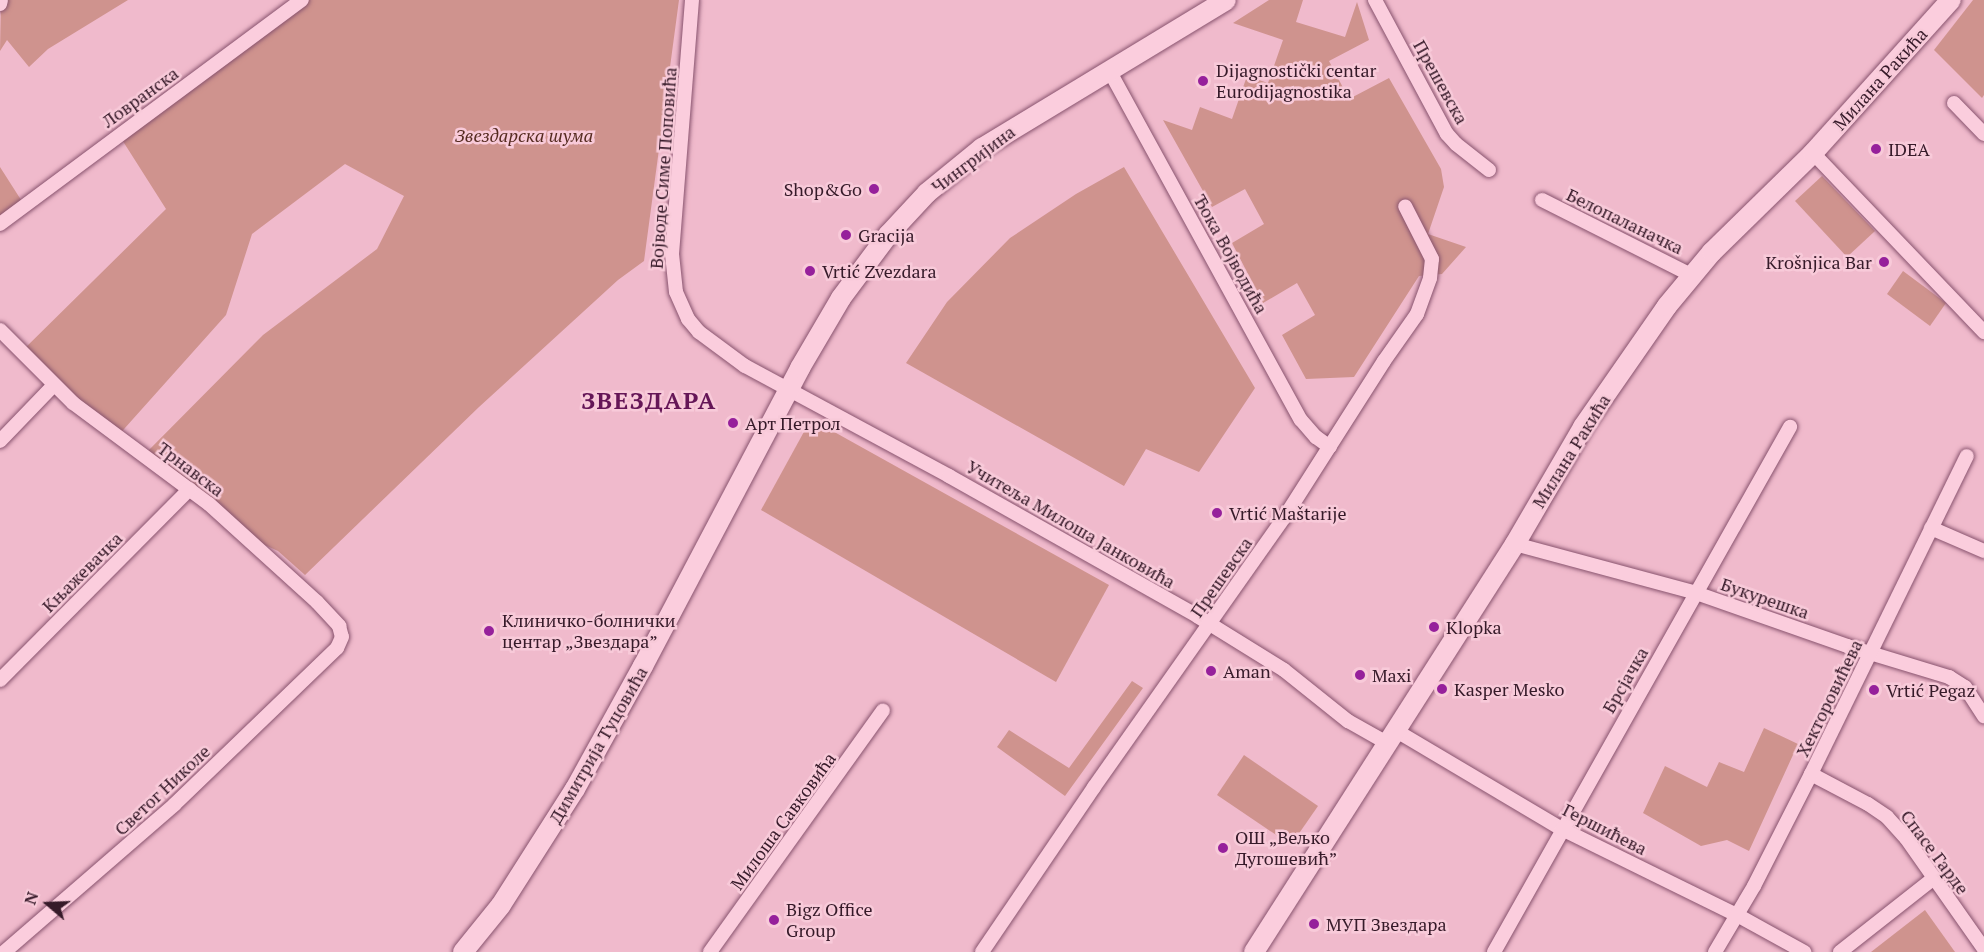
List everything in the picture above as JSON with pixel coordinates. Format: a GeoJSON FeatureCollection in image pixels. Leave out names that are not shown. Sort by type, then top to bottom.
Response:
{"type":"FeatureCollection","features":[{"type":"Feature","properties":{"kind":"street","name":"Ловранска"},"geometry":{"type":"LineString","coordinates":[[0,224],[302,0]]}},
{"type":"Feature","properties":{"kind":"street","name":"Војводе Симе Поповића"},"geometry":{"type":"LineString","coordinates":[[692,0],[672,254],[676,292],[688,319],[699,332],[745,366],[789,389]]}},
{"type":"Feature","properties":{"kind":"street","name":"Чингријина"},"geometry":{"type":"LineString","coordinates":[[789,389],[859,271],[927,193],[982,148],[1226,0]]}},
{"type":"Feature","properties":{"kind":"street","name":"Прешевска"},"geometry":{"type":"LineString","coordinates":[[1375,0],[1447,134],[1489,170]]}},
{"type":"Feature","properties":{"kind":"street","name":"Милана Ракића"},"geometry":{"type":"LineString","coordinates":[[1254,952],[1515,544],[1583,427],[1691,275],[1813,153],[1945,2]]}},
{"type":"Feature","properties":{"kind":"street","name":"Ђока Војводића"},"geometry":{"type":"LineString","coordinates":[[1109,70],[1301,420],[1316,437],[1330,447]]}},
{"type":"Feature","properties":{"kind":"street"},"geometry":{"type":"LineString","coordinates":[[1954,103],[1984,134]]}},
{"type":"Feature","properties":{"kind":"street"},"geometry":{"type":"LineString","coordinates":[[1813,153],[1984,332]]}},
{"type":"Feature","properties":{"kind":"street","name":"Белопаланачка"},"geometry":{"type":"LineString","coordinates":[[1542,200],[1691,275]]}},
{"type":"Feature","properties":{"kind":"street","name":"Прешевска"},"geometry":{"type":"LineString","coordinates":[[981,952],[1330,447],[1384,361],[1417,314],[1430,279],[1432,259],[1405,206]]}},
{"type":"Feature","properties":{"kind":"street","name":"Трнавска"},"geometry":{"type":"LineString","coordinates":[[0,330],[53,386],[116,438],[190,489],[327,614],[339,626],[342,637],[337,648]]}},
{"type":"Feature","properties":{"kind":"street"},"geometry":{"type":"LineString","coordinates":[[0,441],[53,386]]}},
{"type":"Feature","properties":{"kind":"street","name":"Учитеља Милоша Јанковића"},"geometry":{"type":"LineString","coordinates":[[789,389],[949,476],[1209,624],[1284,670],[1348,721],[1391,737]]}},
{"type":"Feature","properties":{"kind":"street","name":"Димитрија Туцовића"},"geometry":{"type":"LineString","coordinates":[[463,952],[501,905],[575,789],[611,726],[789,389]]}},
{"type":"Feature","properties":{"kind":"street","name":"Брсјачка"},"geometry":{"type":"LineString","coordinates":[[1494,952],[1790,427]]}},
{"type":"Feature","properties":{"kind":"street","name":"Хекторовићева"},"geometry":{"type":"LineString","coordinates":[[1715,952],[1811,774],[1967,456]]}},
{"type":"Feature","properties":{"kind":"street","name":"Књажевачка"},"geometry":{"type":"LineString","coordinates":[[0,681],[190,489]]}},
{"type":"Feature","properties":{"kind":"street"},"geometry":{"type":"LineString","coordinates":[[1931,528],[1984,551]]}},
{"type":"Feature","properties":{"kind":"street","name":"Букурешка"},"geometry":{"type":"LineString","coordinates":[[1515,544],[1696,593],[1847,646],[1956,680],[1984,716]]}},
{"type":"Feature","properties":{"kind":"street","name":"Светог Николе"},"geometry":{"type":"LineString","coordinates":[[4,952],[174,805],[337,648]]}},
{"type":"Feature","properties":{"kind":"street","name":"Милоша Савковића"},"geometry":{"type":"LineString","coordinates":[[710,952],[883,710]]}},
{"type":"Feature","properties":{"kind":"street","name":"Гершићева"},"geometry":{"type":"LineString","coordinates":[[1391,737],[1562,829],[1737,915],[1804,952]]}},
{"type":"Feature","properties":{"kind":"street","name":"Спасе Гарде"},"geometry":{"type":"LineString","coordinates":[[1811,774],[1868,804],[1887,817],[1906,838],[1984,949]]}},
{"type":"Feature","properties":{"kind":"street"},"geometry":{"type":"LineString","coordinates":[[1840,952],[1934,878]]}},
{"type":"Feature","properties":{"kind":"street","name":"Димитрија Туцовића"},"geometry":{"type":"LineString","coordinates":[[478,952],[501,905]]}},
{"type":"Feature","properties":{"kind":"green space"},"geometry":{"type":"Polygon","coordinates":[[[1,0],[128,0],[48,49],[29,67],[7,40],[0,51],[1,0]]]}},
{"type":"Feature","properties":{"kind":"green space","name":"Звездарска шума"},"geometry":{"type":"Polygon","coordinates":[[[302,0],[679,0],[644,261],[618,280],[479,407],[305,575],[278,551],[249,538],[143,456],[263,335],[377,249],[404,196],[345,164],[252,234],[226,315],[116,438],[20,353],[166,209],[119,135],[0,224],[0,167],[23,203],[302,0]]]}},
{"type":"Feature","properties":{"kind":"green space"},"geometry":{"type":"Polygon","coordinates":[[[1269,0],[1303,0],[1296,22],[1345,37],[1357,2],[1369,40],[1329,61],[1349,99],[1389,78],[1441,169],[1444,187],[1428,234],[1466,247],[1442,274],[1419,276],[1354,377],[1306,379],[1282,335],[1315,315],[1297,283],[1263,303],[1232,243],[1264,224],[1245,189],[1212,207],[1163,120],[1192,130],[1200,107],[1232,119],[1247,76],[1268,83],[1283,40],[1233,23],[1269,0]]]}},
{"type":"Feature","properties":{"kind":"green space"},"geometry":{"type":"Polygon","coordinates":[[[1973,0],[1984,0],[1984,95],[1982,98],[1934,50],[1973,0]]]}},
{"type":"Feature","properties":{"kind":"green space"},"geometry":{"type":"Polygon","coordinates":[[[1124,167],[1255,388],[1199,472],[1146,449],[1124,486],[906,363],[947,302],[1010,238],[1076,194],[1124,167]]]}},
{"type":"Feature","properties":{"kind":"green space"},"geometry":{"type":"Polygon","coordinates":[[[1822,176],[1875,231],[1847,257],[1795,201],[1822,176]]]}},
{"type":"Feature","properties":{"kind":"green space"},"geometry":{"type":"Polygon","coordinates":[[[1903,271],[1946,303],[1930,326],[1887,294],[1903,271]]]}},
{"type":"Feature","properties":{"kind":"green space"},"geometry":{"type":"Polygon","coordinates":[[[811,419],[1109,585],[1056,682],[761,510],[811,419]]]}},
{"type":"Feature","properties":{"kind":"green space"},"geometry":{"type":"Polygon","coordinates":[[[1132,681],[1143,688],[1065,796],[997,747],[1009,730],[1069,768],[1132,681]]]}},
{"type":"Feature","properties":{"kind":"green space"},"geometry":{"type":"Polygon","coordinates":[[[1764,728],[1798,744],[1749,851],[1727,840],[1701,846],[1643,813],[1665,766],[1707,787],[1719,762],[1744,772],[1764,728]]]}},
{"type":"Feature","properties":{"kind":"green space"},"geometry":{"type":"Polygon","coordinates":[[[1244,755],[1318,806],[1291,845],[1217,795],[1244,755]]]}},
{"type":"Feature","properties":{"kind":"green space"},"geometry":{"type":"Polygon","coordinates":[[[1925,910],[1955,952],[1871,952],[1925,910]]]}},
{"type":"Feature","properties":{"kind":"place","name":"Dijagnostički centar Eurodijagnostika"},"geometry":{"type":"Point","coordinates":[1203,81]}},
{"type":"Feature","properties":{"kind":"place","name":"IDEA"},"geometry":{"type":"Point","coordinates":[1876,149]}},
{"type":"Feature","properties":{"kind":"place","name":"Shop&Go"},"geometry":{"type":"Point","coordinates":[874,189]}},
{"type":"Feature","properties":{"kind":"place","name":"Gracija"},"geometry":{"type":"Point","coordinates":[846,235]}},
{"type":"Feature","properties":{"kind":"place","name":"Krošnjica Bar"},"geometry":{"type":"Point","coordinates":[1884,262]}},
{"type":"Feature","properties":{"kind":"place","name":"Vrtić Zvezdara"},"geometry":{"type":"Point","coordinates":[810,271]}},
{"type":"Feature","properties":{"kind":"place","name":"Арт Петрол"},"geometry":{"type":"Point","coordinates":[733,423]}},
{"type":"Feature","properties":{"kind":"place","name":"Vrtić Maštarije"},"geometry":{"type":"Point","coordinates":[1217,513]}},
{"type":"Feature","properties":{"kind":"place","name":"Klopka"},"geometry":{"type":"Point","coordinates":[1434,627]}},
{"type":"Feature","properties":{"kind":"place","name":"Клиничко-болнички центар „Звездара”"},"geometry":{"type":"Point","coordinates":[489,631]}},
{"type":"Feature","properties":{"kind":"place","name":"Aman"},"geometry":{"type":"Point","coordinates":[1211,671]}},
{"type":"Feature","properties":{"kind":"place","name":"Maxi"},"geometry":{"type":"Point","coordinates":[1360,675]}},
{"type":"Feature","properties":{"kind":"place","name":"Kasper Mesko"},"geometry":{"type":"Point","coordinates":[1442,689]}},
{"type":"Feature","properties":{"kind":"place","name":"Vrtić Pegaz"},"geometry":{"type":"Point","coordinates":[1874,690]}},
{"type":"Feature","properties":{"kind":"place","name":"ОШ „Вељко Дугошевић”"},"geometry":{"type":"Point","coordinates":[1223,848]}},
{"type":"Feature","properties":{"kind":"place","name":"Bigz Office Group"},"geometry":{"type":"Point","coordinates":[774,920]}},
{"type":"Feature","properties":{"kind":"place","name":"МУП Звездара"},"geometry":{"type":"Point","coordinates":[1314,924]}},
{"type":"Feature","properties":{"kind":"district","name":"ЗВЕЗДАРА"},"geometry":{"type":"Point","coordinates":[649,401]}}]}
